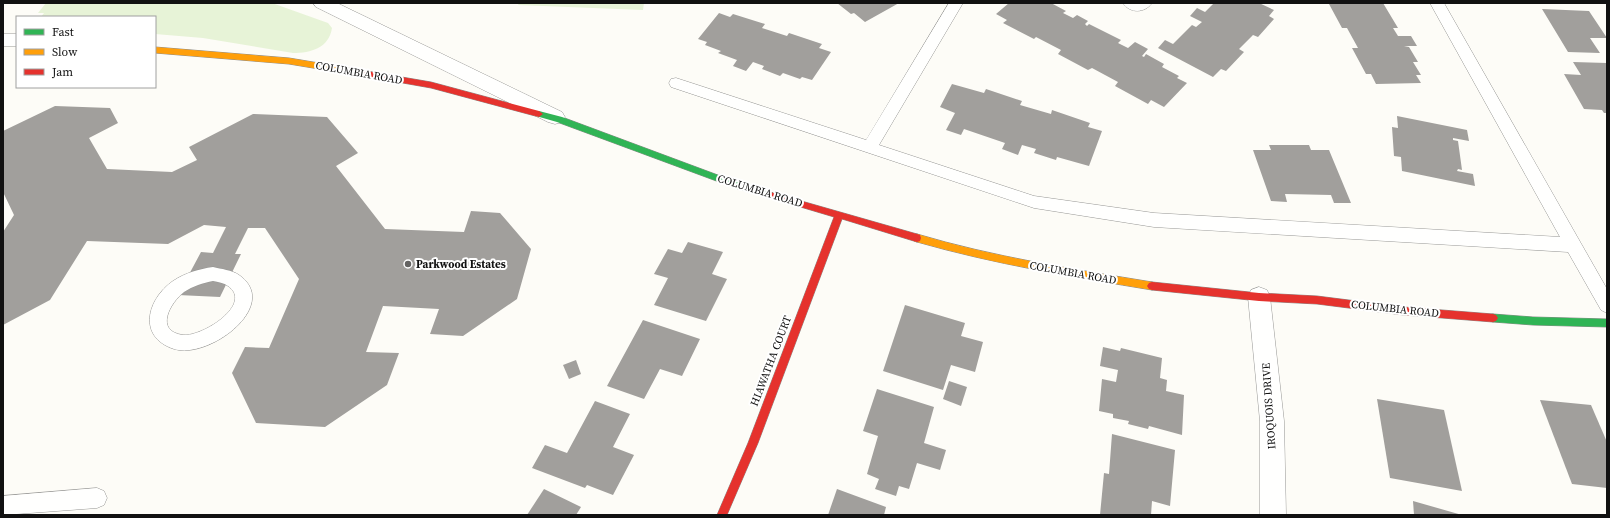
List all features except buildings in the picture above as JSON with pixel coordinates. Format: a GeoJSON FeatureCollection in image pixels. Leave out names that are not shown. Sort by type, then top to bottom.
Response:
{"type":"FeatureCollection","features":[{"type":"Feature","properties":{"kind":"street","name":"COLUMBIA ROAD"},"geometry":{"type":"LineString","coordinates":[[322,3],[559,119],[741,187],[955,248],[1048,269],[1145,285],[1259,297],[1317,300],[1404,311],[1533,321],[1607,323]]}},
{"type":"Feature","properties":{"kind":"street"},"geometry":{"type":"LineString","coordinates":[[3,40],[16,40]]}},
{"type":"Feature","properties":{"kind":"street","name":"COLUMBIA ROAD"},"geometry":{"type":"LineString","coordinates":[[156,50],[289,61],[345,70],[431,85],[559,119]]}},
{"type":"Feature","properties":{"kind":"street","name":"HIAWATHA COURT"},"geometry":{"type":"LineString","coordinates":[[722,515],[752,443],[839,215]]}},
{"type":"Feature","properties":{"kind":"street","name":"IROQUOIS DRIVE"},"geometry":{"type":"LineString","coordinates":[[1259,297],[1272,421],[1273,515]]}},
{"type":"Feature","properties":{"kind":"lane"},"geometry":{"type":"LineString","coordinates":[[870,147],[956,3]]}},
{"type":"Feature","properties":{"kind":"lane"},"geometry":{"type":"LineString","coordinates":[[1130,3],[1140,8],[1144,3]]}},
{"type":"Feature","properties":{"kind":"lane"},"geometry":{"type":"LineString","coordinates":[[1437,3],[1607,305]]}},
{"type":"Feature","properties":{"kind":"lane"},"geometry":{"type":"LineString","coordinates":[[676,83],[1034,202],[1154,220],[1573,245]]}},
{"type":"Feature","properties":{"kind":"lane"},"geometry":{"type":"LineString","coordinates":[[213,274],[227,276],[237,281],[243,291],[243,303],[237,316],[225,328],[210,337],[194,343],[178,343],[167,339],[160,331],[157,320],[160,308],[169,295],[182,284],[198,277],[213,274]]}},
{"type":"Feature","properties":{"kind":"lane"},"geometry":{"type":"LineString","coordinates":[[3,506],[96,498]]}},
{"type":"Feature","properties":{"kind":"green space"},"geometry":{"type":"Polygon","coordinates":[[[46,3],[272,3],[328,23],[332,28],[330,35],[323,45],[306,52],[293,53],[203,38],[156,34],[156,16],[42,16],[44,13],[38,13],[46,3]]]}},
{"type":"Feature","properties":{"kind":"green space"},"geometry":{"type":"Polygon","coordinates":[[[519,3],[644,3],[643,10],[518,5],[519,3]]]}},
{"type":"Feature","properties":{"kind":"traffic: fast"},"geometry":{"type":"LineString","coordinates":[[539,114],[559,119],[741,187],[770,195]]}},
{"type":"Feature","properties":{"kind":"traffic: fast"},"geometry":{"type":"LineString","coordinates":[[1493,318],[1533,321],[1607,323]]}},
{"type":"Feature","properties":{"kind":"traffic: slow"},"geometry":{"type":"LineString","coordinates":[[156,50],[289,61],[355,72]]}},
{"type":"Feature","properties":{"kind":"traffic: slow"},"geometry":{"type":"LineString","coordinates":[[917,238],[955,249],[1048,269],[1152,286]]}},
{"type":"Feature","properties":{"kind":"traffic: jam"},"geometry":{"type":"LineString","coordinates":[[355,72],[431,85],[539,114]]}},
{"type":"Feature","properties":{"kind":"traffic: jam"},"geometry":{"type":"LineString","coordinates":[[770,195],[917,238]]}},
{"type":"Feature","properties":{"kind":"traffic: jam"},"geometry":{"type":"LineString","coordinates":[[722,515],[753,443],[839,215]]}},
{"type":"Feature","properties":{"kind":"traffic: jam"},"geometry":{"type":"LineString","coordinates":[[1152,286],[1259,297],[1317,300],[1404,311],[1493,318]]}},
{"type":"Feature","properties":{"kind":"place","name":"Parkwood Estates"},"geometry":{"type":"Point","coordinates":[408,264]}}]}
